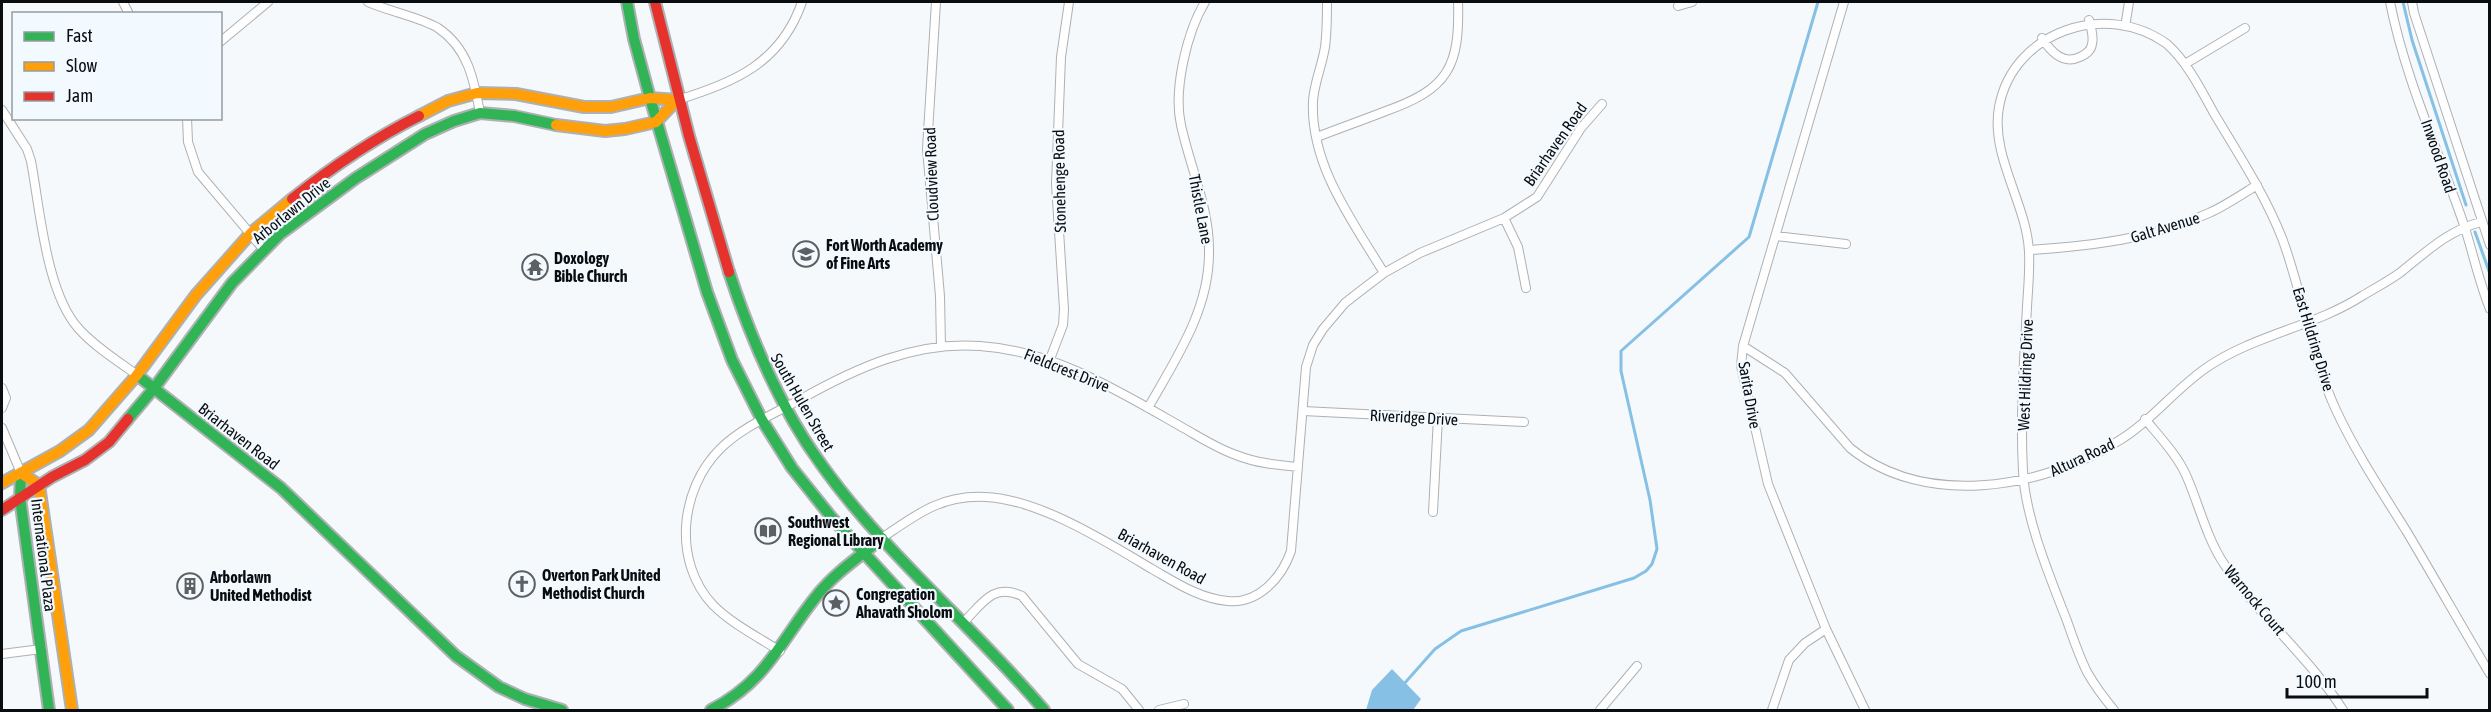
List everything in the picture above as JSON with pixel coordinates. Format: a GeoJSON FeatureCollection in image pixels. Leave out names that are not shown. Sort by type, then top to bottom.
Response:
{"type":"FeatureCollection","features":[{"type":"Feature","properties":{"kind":"main road"},"geometry":{"type":"LineString","coordinates":[[627,2],[633,39],[656,122],[716,319],[732,360],[762,420],[792,468],[816,500],[1008,711]]}},
{"type":"Feature","properties":{"kind":"main road","name":"South Hulen Street"},"geometry":{"type":"LineString","coordinates":[[655,2],[677,100],[736,297],[785,408],[821,464],[882,538],[965,621],[1044,711]]}},
{"type":"Feature","properties":{"kind":"main road","name":"Arborlawn Drive"},"geometry":{"type":"LineString","coordinates":[[2,483],[60,451],[89,430],[137,375],[196,295],[250,233],[318,178],[380,135],[448,101],[477,93],[516,94],[584,108],[611,107],[650,98],[677,100]]}},
{"type":"Feature","properties":{"kind":"main road","name":"Arborlawn Drive"},"geometry":{"type":"LineString","coordinates":[[2,510],[39,485],[85,460],[109,442],[155,387],[232,283],[280,234],[329,197],[425,134],[454,121],[480,113],[514,116],[579,129],[605,131],[656,122],[677,100]]}},
{"type":"Feature","properties":{"kind":"main road","name":"Briarhaven Road"},"geometry":{"type":"LineString","coordinates":[[137,375],[155,387],[169,401],[255,467],[312,515],[460,659],[499,687],[525,699],[562,711]]}},
{"type":"Feature","properties":{"kind":"main road","name":"International Plaza"},"geometry":{"type":"LineString","coordinates":[[21,473],[39,485],[72,711]]}},
{"type":"Feature","properties":{"kind":"main road","name":"International Plaza"},"geometry":{"type":"LineString","coordinates":[[21,473],[20,498],[49,711]]}},
{"type":"Feature","properties":{"kind":"main road","name":"Briarhaven Road"},"geometry":{"type":"LineString","coordinates":[[711,711],[746,690],[766,670],[818,594],[838,573],[882,538]]}},
{"type":"Feature","properties":{"kind":"street"},"geometry":{"type":"LineString","coordinates":[[222,40],[268,2]]}},
{"type":"Feature","properties":{"kind":"street"},"geometry":{"type":"LineString","coordinates":[[368,2],[437,27],[462,51],[474,79],[480,113]]}},
{"type":"Feature","properties":{"kind":"street","name":"Arborlawn Drive"},"geometry":{"type":"LineString","coordinates":[[677,100],[722,85],[760,63],[783,37],[794,21],[802,2]]}},
{"type":"Feature","properties":{"kind":"street","name":"Cloudview Road"},"geometry":{"type":"LineString","coordinates":[[936,2],[927,148],[940,296],[941,347]]}},
{"type":"Feature","properties":{"kind":"street","name":"Stonehenge Road"},"geometry":{"type":"LineString","coordinates":[[1050,359],[1062,325],[1064,309],[1056,184],[1061,57],[1069,2]]}},
{"type":"Feature","properties":{"kind":"street","name":"Thistle Lane"},"geometry":{"type":"LineString","coordinates":[[1148,408],[1191,332],[1205,291],[1209,253],[1205,214],[1180,123],[1179,101],[1188,44],[1205,2]]}},
{"type":"Feature","properties":{"kind":"street"},"geometry":{"type":"LineString","coordinates":[[1327,2],[1328,21],[1325,49],[1313,100],[1313,120],[1326,170],[1384,273]]}},
{"type":"Feature","properties":{"kind":"street"},"geometry":{"type":"LineString","coordinates":[[1317,136],[1414,101],[1432,90],[1445,75],[1454,55],[1458,39],[1458,2]]}},
{"type":"Feature","properties":{"kind":"street"},"geometry":{"type":"LineString","coordinates":[[1678,6],[1692,2]]}},
{"type":"Feature","properties":{"kind":"street","name":"Sarita Drive"},"geometry":{"type":"LineString","coordinates":[[1841,2],[1743,346],[1742,366],[1767,484],[1826,629],[1865,711]]}},
{"type":"Feature","properties":{"kind":"street"},"geometry":{"type":"LineString","coordinates":[[2126,21],[2129,2]]}},
{"type":"Feature","properties":{"kind":"street","name":"Inwood Road"},"geometry":{"type":"LineString","coordinates":[[2390,2],[2410,74],[2464,226],[2490,309]]}},
{"type":"Feature","properties":{"kind":"street","name":"Inwood Road"},"geometry":{"type":"LineString","coordinates":[[2412,2],[2490,245]]}},
{"type":"Feature","properties":{"kind":"street","name":"West Hildring Drive"},"geometry":{"type":"LineString","coordinates":[[2114,711],[2085,669],[2048,572],[2027,501],[2024,480],[2022,407],[2030,250],[2000,142],[1998,113],[2011,72],[2022,55],[2042,38],[2077,21],[2114,19],[2126,21]]}},
{"type":"Feature","properties":{"kind":"street"},"geometry":{"type":"LineString","coordinates":[[2042,38],[2049,49],[2060,58],[2074,60],[2088,54],[2092,43],[2090,20]]}},
{"type":"Feature","properties":{"kind":"street","name":"East Hildring Drive"},"geometry":{"type":"LineString","coordinates":[[2126,21],[2164,41],[2185,64],[2257,186],[2282,239],[2335,407],[2343,424],[2490,674]]}},
{"type":"Feature","properties":{"kind":"street"},"geometry":{"type":"LineString","coordinates":[[2185,64],[2245,28]]}},
{"type":"Feature","properties":{"kind":"street","name":"Briarhaven Road"},"geometry":{"type":"LineString","coordinates":[[882,538],[932,506],[965,497],[1005,499],[1091,533],[1181,586],[1205,596],[1228,602],[1240,600],[1268,587],[1286,566],[1291,551],[1306,368],[1313,345],[1323,329],[1345,303],[1384,273],[1444,242],[1504,218],[1537,197],[1581,128],[1602,104]]}},
{"type":"Feature","properties":{"kind":"street","name":"Briarhaven Road"},"geometry":{"type":"LineString","coordinates":[[2,110],[27,148],[32,161],[47,251],[62,303],[86,336],[137,375]]}},
{"type":"Feature","properties":{"kind":"street"},"geometry":{"type":"LineString","coordinates":[[187,120],[188,142],[198,172],[264,250]]}},
{"type":"Feature","properties":{"kind":"street","name":"Galt Avenue"},"geometry":{"type":"LineString","coordinates":[[2030,250],[2082,247],[2140,237],[2210,213],[2257,186]]}},
{"type":"Feature","properties":{"kind":"street"},"geometry":{"type":"LineString","coordinates":[[1504,218],[1518,247],[1526,288]]}},
{"type":"Feature","properties":{"kind":"street","name":"Altura Road"},"geometry":{"type":"LineString","coordinates":[[1743,346],[1785,373],[1850,448],[1860,456],[1921,481],[1952,486],[2024,480],[2062,469],[2117,442],[2206,367],[2242,349],[2348,305],[2398,274],[2445,237],[2464,226],[2481,222]]}},
{"type":"Feature","properties":{"kind":"street"},"geometry":{"type":"LineString","coordinates":[[1776,236],[1846,244]]}},
{"type":"Feature","properties":{"kind":"street","name":"Fieldcrest Drive"},"geometry":{"type":"LineString","coordinates":[[780,651],[712,604],[698,581],[687,545],[688,504],[705,466],[729,441],[842,376],[875,362],[941,347],[1014,349],[1050,359],[1103,382],[1237,456],[1271,464],[1298,466]]}},
{"type":"Feature","properties":{"kind":"street"},"geometry":{"type":"LineString","coordinates":[[2,388],[6,398],[2,408]]}},
{"type":"Feature","properties":{"kind":"street","name":"Riveridge Drive"},"geometry":{"type":"LineString","coordinates":[[1303,411],[1524,422]]}},
{"type":"Feature","properties":{"kind":"street"},"geometry":{"type":"LineString","coordinates":[[1434,512],[1438,417]]}},
{"type":"Feature","properties":{"kind":"street","name":"Warnock Court"},"geometry":{"type":"LineString","coordinates":[[2145,419],[2185,472],[2206,528],[2223,563],[2309,663],[2343,711]]}},
{"type":"Feature","properties":{"kind":"street"},"geometry":{"type":"LineString","coordinates":[[2,428],[21,473]]}},
{"type":"Feature","properties":{"kind":"street"},"geometry":{"type":"LineString","coordinates":[[965,621],[985,599],[997,592],[1009,590],[1022,596],[1078,664],[1122,689],[1139,711]]}},
{"type":"Feature","properties":{"kind":"street"},"geometry":{"type":"LineString","coordinates":[[1772,711],[1789,660],[1805,643],[1826,629]]}},
{"type":"Feature","properties":{"kind":"street"},"geometry":{"type":"LineString","coordinates":[[2,654],[41,649]]}},
{"type":"Feature","properties":{"kind":"street"},"geometry":{"type":"LineString","coordinates":[[1600,711],[1637,666]]}},
{"type":"Feature","properties":{"kind":"street"},"geometry":{"type":"LineString","coordinates":[[1159,711],[1184,704]]}},
{"type":"Feature","properties":{"kind":"water"},"geometry":{"type":"Polygon","coordinates":[[[1392,669],[1421,699],[1413,710],[1366,710],[1372,690],[1392,669]]]}},
{"type":"Feature","properties":{"kind":"waterway"},"geometry":{"type":"LineString","coordinates":[[1403,685],[1435,649],[1461,631],[1634,578],[1646,571],[1652,564],[1657,549],[1650,500],[1621,371],[1621,351],[1749,237],[1818,2]]}},
{"type":"Feature","properties":{"kind":"waterway"},"geometry":{"type":"LineString","coordinates":[[2403,2],[2412,40],[2466,205]]}},
{"type":"Feature","properties":{"kind":"waterway"},"geometry":{"type":"LineString","coordinates":[[2475,232],[2490,274]]}},
{"type":"Feature","properties":{"kind":"traffic: fast"},"geometry":{"type":"LineString","coordinates":[[627,2],[634,39],[650,98],[707,292],[732,360],[762,420],[792,468],[832,518],[1008,710]]}},
{"type":"Feature","properties":{"kind":"traffic: fast"},"geometry":{"type":"LineString","coordinates":[[128,419],[155,387],[232,283],[280,234],[356,178],[425,134],[454,121],[480,113],[514,116],[556,125]]}},
{"type":"Feature","properties":{"kind":"traffic: fast"},"geometry":{"type":"LineString","coordinates":[[729,272],[757,347],[779,395],[821,464],[873,529],[1044,710]]}},
{"type":"Feature","properties":{"kind":"traffic: fast"},"geometry":{"type":"LineString","coordinates":[[137,375],[281,488],[456,656],[499,687],[525,699],[562,710]]}},
{"type":"Feature","properties":{"kind":"traffic: fast"},"geometry":{"type":"LineString","coordinates":[[21,473],[20,498],[49,710]]}},
{"type":"Feature","properties":{"kind":"traffic: fast"},"geometry":{"type":"LineString","coordinates":[[711,710],[747,686],[772,658],[826,585],[882,538]]}},
{"type":"Feature","properties":{"kind":"traffic: slow"},"geometry":{"type":"LineString","coordinates":[[419,116],[448,101],[477,93],[516,94],[584,107],[611,107],[650,98],[677,100]]}},
{"type":"Feature","properties":{"kind":"traffic: slow"},"geometry":{"type":"LineString","coordinates":[[556,125],[605,131],[625,129],[656,122],[677,100]]}},
{"type":"Feature","properties":{"kind":"traffic: slow"},"geometry":{"type":"LineString","coordinates":[[2,483],[60,451],[89,430],[137,375],[196,295],[251,233],[292,199]]}},
{"type":"Feature","properties":{"kind":"traffic: slow"},"geometry":{"type":"LineString","coordinates":[[21,473],[39,485],[72,710]]}},
{"type":"Feature","properties":{"kind":"traffic: jam"},"geometry":{"type":"LineString","coordinates":[[655,2],[689,136],[729,272]]}},
{"type":"Feature","properties":{"kind":"traffic: jam"},"geometry":{"type":"LineString","coordinates":[[292,199],[353,154],[419,116]]}},
{"type":"Feature","properties":{"kind":"traffic: jam"},"geometry":{"type":"LineString","coordinates":[[2,510],[52,477],[85,460],[109,442],[128,419]]}},
{"type":"Feature","properties":{"kind":"place","name":"Fort Worth Academy of Fine Arts"},"geometry":{"type":"Point","coordinates":[806,254]}},
{"type":"Feature","properties":{"kind":"place","name":"Doxology Bible Church"},"geometry":{"type":"Point","coordinates":[535,267]}},
{"type":"Feature","properties":{"kind":"place","name":"Southwest Regional Library"},"geometry":{"type":"Point","coordinates":[768,531]}},
{"type":"Feature","properties":{"kind":"place","name":"Overton Park United Methodist Church"},"geometry":{"type":"Point","coordinates":[522,584]}},
{"type":"Feature","properties":{"kind":"place","name":"Arborlawn United Methodist"},"geometry":{"type":"Point","coordinates":[190,586]}},
{"type":"Feature","properties":{"kind":"place","name":"Congregation Ahavath Sholom"},"geometry":{"type":"Point","coordinates":[836,603]}}]}
